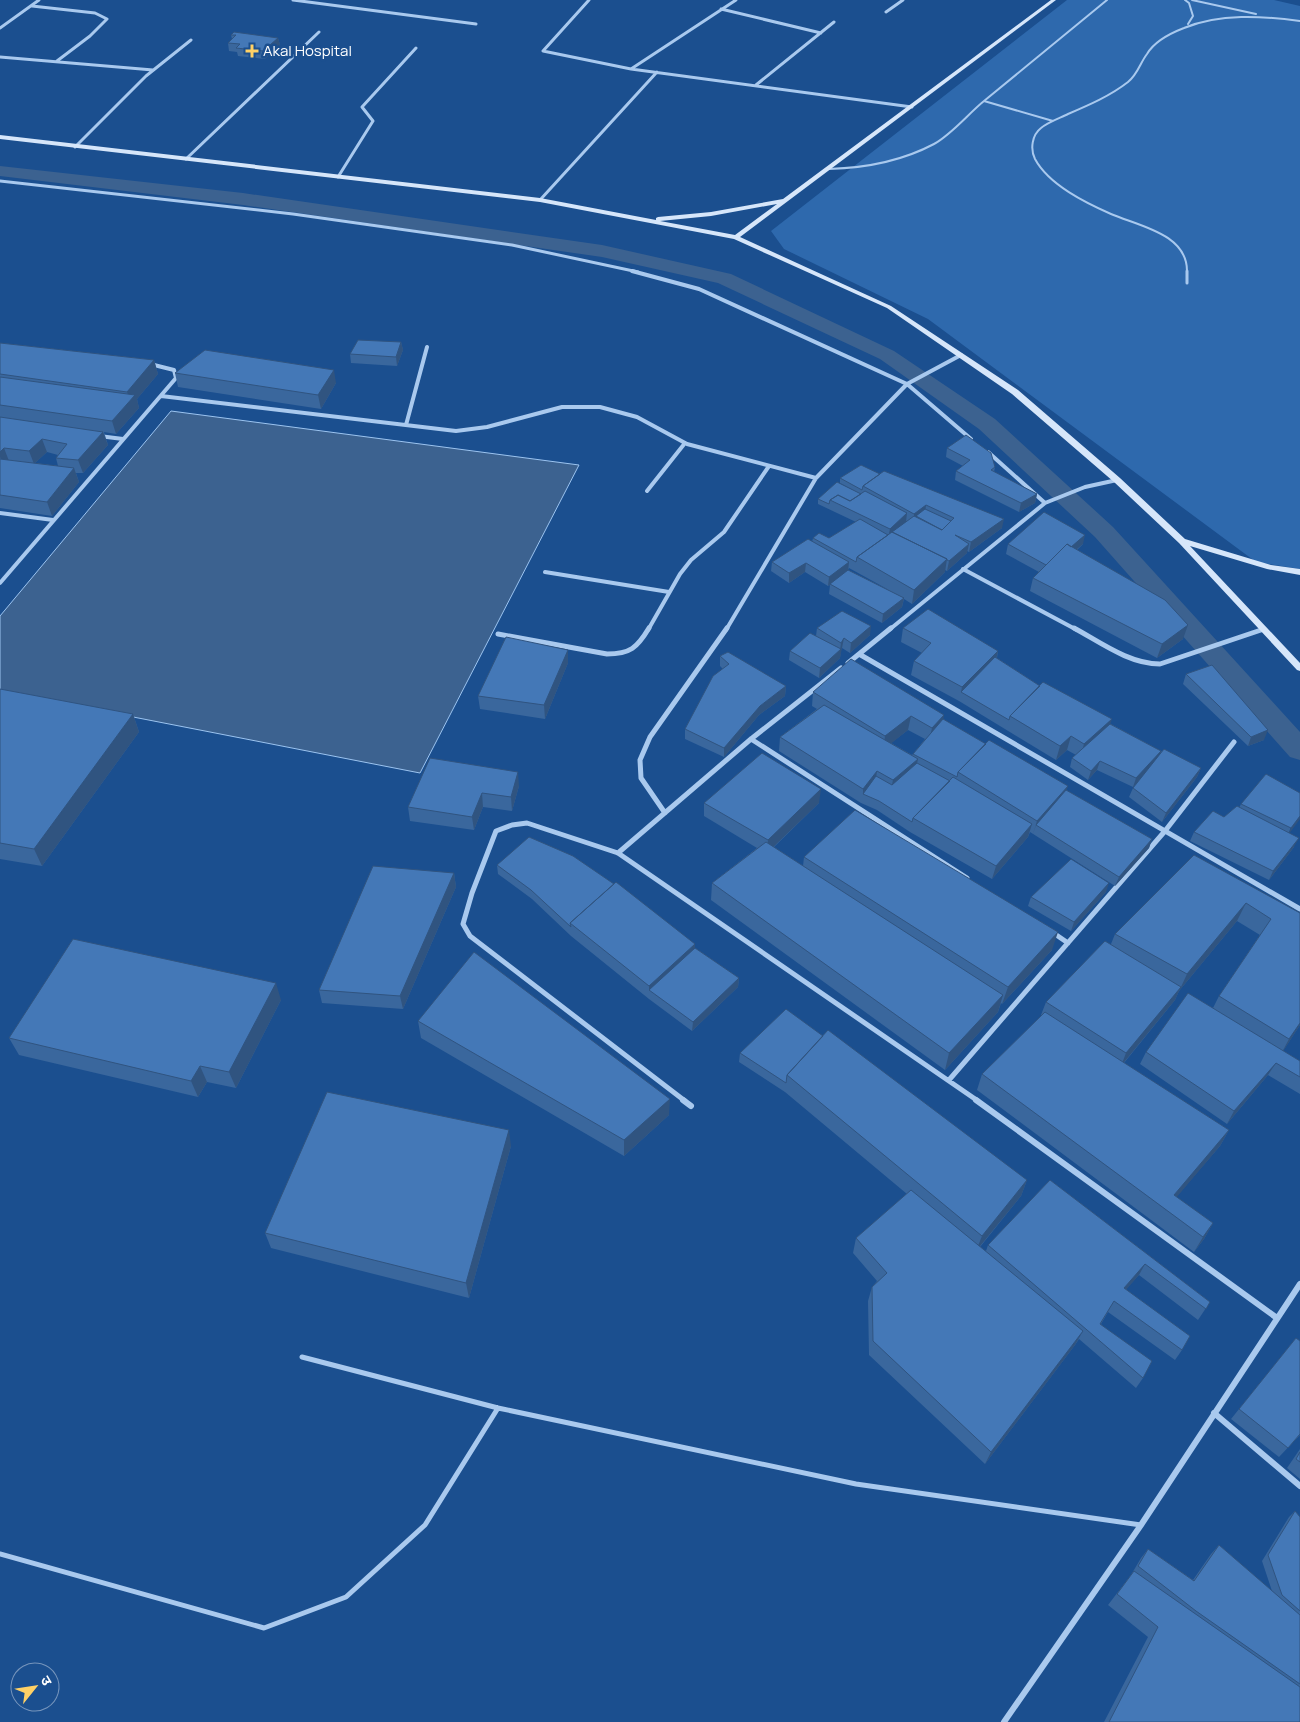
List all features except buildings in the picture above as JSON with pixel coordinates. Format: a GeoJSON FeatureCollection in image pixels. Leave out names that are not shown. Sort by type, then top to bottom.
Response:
{"type":"FeatureCollection","features":[{"type":"Feature","properties":{"kind":"street"},"geometry":{"type":"LineString","coordinates":[[0,28],[39,0]]}},
{"type":"Feature","properties":{"kind":"street"},"geometry":{"type":"LineString","coordinates":[[293,0],[476,24]]}},
{"type":"Feature","properties":{"kind":"street"},"geometry":{"type":"LineString","coordinates":[[589,0],[543,51],[549,54],[631,69],[913,107]]}},
{"type":"Feature","properties":{"kind":"street"},"geometry":{"type":"LineString","coordinates":[[631,69],[736,0]]}},
{"type":"Feature","properties":{"kind":"street"},"geometry":{"type":"LineString","coordinates":[[886,12],[903,0]]}},
{"type":"Feature","properties":{"kind":"street"},"geometry":{"type":"LineString","coordinates":[[736,237],[913,107],[1054,0]]}},
{"type":"Feature","properties":{"kind":"street"},"geometry":{"type":"LineString","coordinates":[[32,6],[96,13],[107,19],[90,36],[57,62]]}},
{"type":"Feature","properties":{"kind":"street"},"geometry":{"type":"LineString","coordinates":[[721,10],[821,32]]}},
{"type":"Feature","properties":{"kind":"street"},"geometry":{"type":"LineString","coordinates":[[756,85],[834,22]]}},
{"type":"Feature","properties":{"kind":"street"},"geometry":{"type":"LineString","coordinates":[[186,160],[319,32]]}},
{"type":"Feature","properties":{"kind":"street"},"geometry":{"type":"LineString","coordinates":[[75,146],[153,70],[191,40]]}},
{"type":"Feature","properties":{"kind":"street"},"geometry":{"type":"LineString","coordinates":[[338,177],[373,121],[362,107],[416,48]]}},
{"type":"Feature","properties":{"kind":"street"},"geometry":{"type":"LineString","coordinates":[[0,57],[153,70]]}},
{"type":"Feature","properties":{"kind":"street"},"geometry":{"type":"LineString","coordinates":[[540,200],[657,72]]}},
{"type":"Feature","properties":{"kind":"street"},"geometry":{"type":"LineString","coordinates":[[0,137],[540,200],[736,237],[889,307],[1015,392],[1117,480],[1182,542],[1300,668]]}},
{"type":"Feature","properties":{"kind":"street"},"geometry":{"type":"LineString","coordinates":[[0,181],[293,214],[512,245],[576,257],[699,289],[906,384],[975,442]]}},
{"type":"Feature","properties":{"kind":"street"},"geometry":{"type":"LineString","coordinates":[[642,220],[711,214],[787,200]]}},
{"type":"Feature","properties":{"kind":"street"},"geometry":{"type":"LineString","coordinates":[[406,425],[427,347]]}},
{"type":"Feature","properties":{"kind":"street"},"geometry":{"type":"LineString","coordinates":[[665,813],[650,794],[641,778],[640,760],[650,737],[728,627],[816,478],[906,384],[961,355]]}},
{"type":"Feature","properties":{"kind":"street"},"geometry":{"type":"LineString","coordinates":[[0,583],[161,396],[177,374],[174,370],[149,364]]}},
{"type":"Feature","properties":{"kind":"street"},"geometry":{"type":"LineString","coordinates":[[161,396],[456,432],[474,431],[549,407],[578,406],[619,410],[637,417],[685,443],[816,478]]}},
{"type":"Feature","properties":{"kind":"street"},"geometry":{"type":"LineString","coordinates":[[95,436],[123,439]]}},
{"type":"Feature","properties":{"kind":"street"},"geometry":{"type":"LineString","coordinates":[[647,491],[685,443]]}},
{"type":"Feature","properties":{"kind":"street"},"geometry":{"type":"LineString","coordinates":[[982,448],[1046,503]]}},
{"type":"Feature","properties":{"kind":"street"},"geometry":{"type":"LineString","coordinates":[[498,634],[607,654],[621,654],[639,645],[669,592],[691,560],[710,546],[724,532],[769,466]]}},
{"type":"Feature","properties":{"kind":"street"},"geometry":{"type":"LineString","coordinates":[[618,853],[751,739],[1046,503],[1085,487],[1117,480]]}},
{"type":"Feature","properties":{"kind":"street"},"geometry":{"type":"LineString","coordinates":[[0,513],[54,520]]}},
{"type":"Feature","properties":{"kind":"street"},"geometry":{"type":"LineString","coordinates":[[1182,542],[1270,567],[1300,572]]}},
{"type":"Feature","properties":{"kind":"street"},"geometry":{"type":"LineString","coordinates":[[963,569],[1128,657],[1149,664],[1160,664],[1232,642],[1264,629]]}},
{"type":"Feature","properties":{"kind":"street"},"geometry":{"type":"LineString","coordinates":[[545,572],[669,592]]}},
{"type":"Feature","properties":{"kind":"street"},"geometry":{"type":"LineString","coordinates":[[859,654],[1300,910]]}},
{"type":"Feature","properties":{"kind":"street"},"geometry":{"type":"LineString","coordinates":[[751,739],[976,884]]}},
{"type":"Feature","properties":{"kind":"street"},"geometry":{"type":"LineString","coordinates":[[949,1080],[1165,831],[1234,742]]}},
{"type":"Feature","properties":{"kind":"street"},"geometry":{"type":"LineString","coordinates":[[691,1106],[470,936],[463,924],[472,893],[496,831],[512,825],[527,824],[618,853],[949,1080],[1277,1318]]}},
{"type":"Feature","properties":{"kind":"street"},"geometry":{"type":"LineString","coordinates":[[1043,927],[1068,943]]}},
{"type":"Feature","properties":{"kind":"street"},"geometry":{"type":"LineString","coordinates":[[1004,1722],[1140,1525],[1300,1284]]}},
{"type":"Feature","properties":{"kind":"street"},"geometry":{"type":"LineString","coordinates":[[1214,1413],[1300,1486]]}},
{"type":"Feature","properties":{"kind":"lane"},"geometry":{"type":"LineString","coordinates":[[829,169],[860,168],[914,152],[935,143],[1107,0]]}},
{"type":"Feature","properties":{"kind":"lane"},"geometry":{"type":"LineString","coordinates":[[1186,0],[1193,16],[1188,24]]}},
{"type":"Feature","properties":{"kind":"lane"},"geometry":{"type":"LineString","coordinates":[[1192,0],[1261,15],[1300,21]]}},
{"type":"Feature","properties":{"kind":"lane"},"geometry":{"type":"LineString","coordinates":[[1187,283],[1186,258],[1178,247],[1137,223],[1104,210],[1060,185],[1045,173],[1032,149],[1040,128],[1105,96],[1137,76],[1150,48],[1188,24],[1261,15]]}},
{"type":"Feature","properties":{"kind":"lane"},"geometry":{"type":"LineString","coordinates":[[984,101],[1053,121]]}},
{"type":"Feature","properties":{"kind":"lane"},"geometry":{"type":"LineString","coordinates":[[302,1356],[498,1408],[856,1484],[1140,1525]]}},
{"type":"Feature","properties":{"kind":"lane"},"geometry":{"type":"LineString","coordinates":[[0,1554],[264,1628],[346,1597],[425,1525],[498,1408]]}},
{"type":"Feature","properties":{"kind":"shaded area"},"geometry":{"type":"Polygon","coordinates":[[[1067,0],[1274,0],[1300,6],[1300,569],[1256,562],[928,319],[784,249],[771,231],[1067,0]]]}},
{"type":"Feature","properties":{"kind":"shaded area"},"geometry":{"type":"Polygon","coordinates":[[[171,411],[579,465],[420,773],[0,691],[0,616],[171,411]]]}},
{"type":"Feature","properties":{"kind":"waterway"},"geometry":{"type":"LineString","coordinates":[[0,171],[243,199],[602,251],[724,278],[887,355],[987,424],[1104,532],[1300,750]]}},
{"type":"Feature","properties":{"kind":"place","name":"Akal Hospital"},"geometry":{"type":"Point","coordinates":[252,51]}}]}
